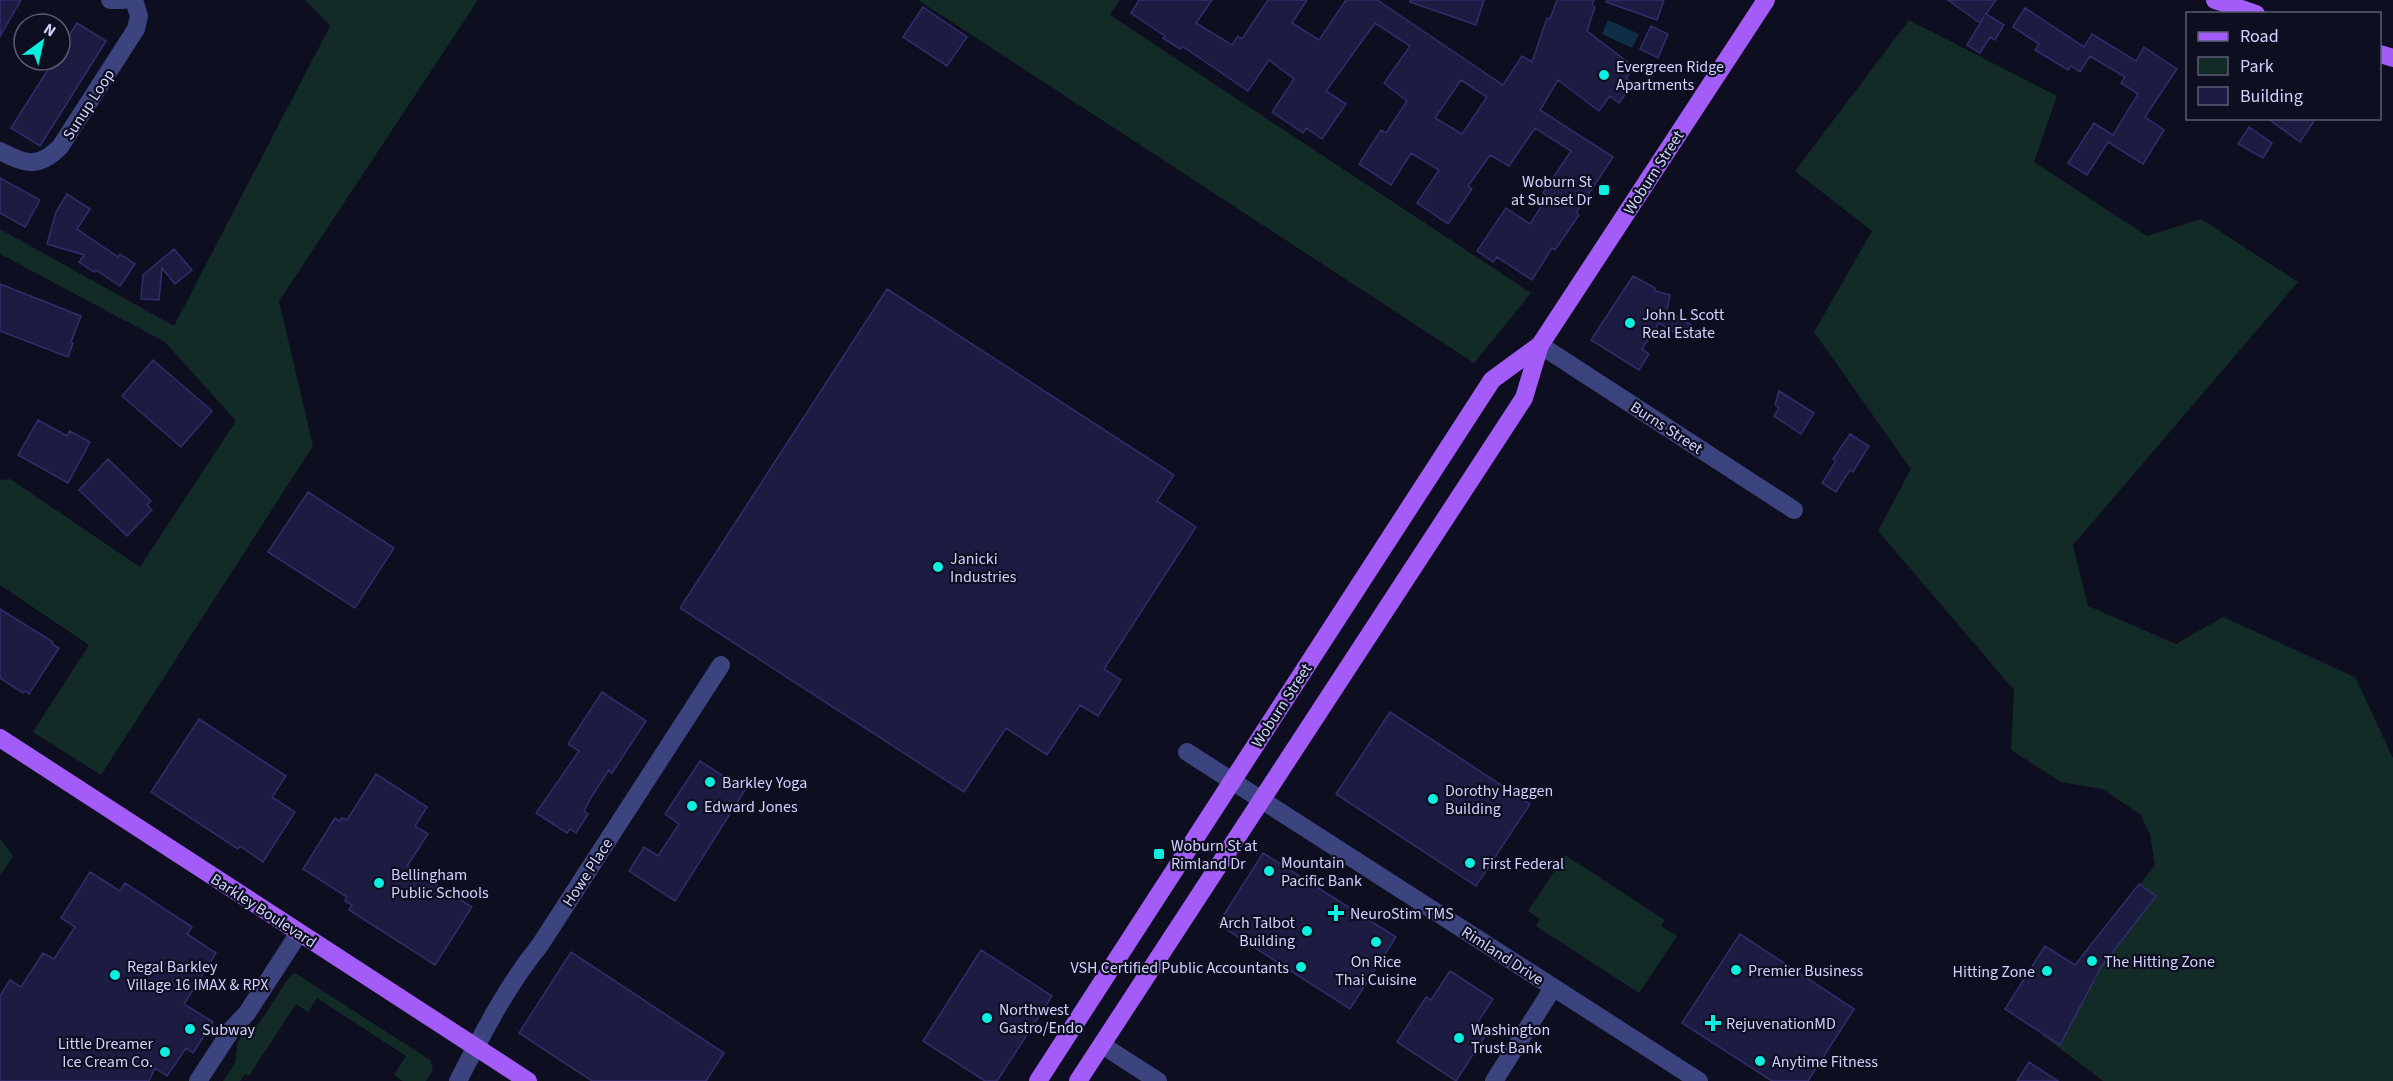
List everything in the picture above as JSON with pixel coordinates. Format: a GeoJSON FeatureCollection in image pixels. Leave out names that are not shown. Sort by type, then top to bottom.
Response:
{"type":"FeatureCollection","features":[{"type":"Feature","properties":{"kind":"main road","name":"Woburn Street"},"geometry":{"type":"LineString","coordinates":[[1078,1081],[1524,398],[1540,345],[1766,0]]}},
{"type":"Feature","properties":{"kind":"main road"},"geometry":{"type":"LineString","coordinates":[[2215,0],[2250,12]]}},
{"type":"Feature","properties":{"kind":"main road","name":"Woburn Street"},"geometry":{"type":"LineString","coordinates":[[1038,1081],[1492,380],[1540,345]]}},
{"type":"Feature","properties":{"kind":"main road","name":"Barkley Boulevard"},"geometry":{"type":"LineString","coordinates":[[0,738],[528,1081]]}},
{"type":"Feature","properties":{"kind":"street"},"geometry":{"type":"LineString","coordinates":[[110,0],[124,0]]}},
{"type":"Feature","properties":{"kind":"street","name":"Sunup Loop"},"geometry":{"type":"LineString","coordinates":[[0,151],[18,161],[34,163],[48,157],[60,147],[136,29],[139,16],[134,0]]}},
{"type":"Feature","properties":{"kind":"street","name":"Burns Street"},"geometry":{"type":"LineString","coordinates":[[1540,345],[1794,510]]}},
{"type":"Feature","properties":{"kind":"street","name":"Howe Place"},"geometry":{"type":"LineString","coordinates":[[458,1081],[492,1014],[520,970],[540,945],[721,665]]}},
{"type":"Feature","properties":{"kind":"street","name":"Rimland Drive"},"geometry":{"type":"LineString","coordinates":[[1187,752],[1699,1081]]}},
{"type":"Feature","properties":{"kind":"street"},"geometry":{"type":"LineString","coordinates":[[198,1081],[232,1029],[247,1013],[299,933]]}},
{"type":"Feature","properties":{"kind":"street"},"geometry":{"type":"LineString","coordinates":[[1494,1081],[1553,988]]}},
{"type":"Feature","properties":{"kind":"street"},"geometry":{"type":"LineString","coordinates":[[1102,1045],[1158,1081]]}},
{"type":"Feature","properties":{"kind":"green space"},"geometry":{"type":"Polygon","coordinates":[[[305,0],[478,0],[279,301],[313,446],[101,775],[33,732],[89,645],[0,585],[0,480],[10,479],[140,567],[236,421],[165,342],[0,254],[0,229],[174,326],[330,26],[305,0]]]}},
{"type":"Feature","properties":{"kind":"green space"},"geometry":{"type":"Polygon","coordinates":[[[918,0],[1120,0],[1110,15],[1531,293],[1474,363],[918,0]]]}},
{"type":"Feature","properties":{"kind":"green space"},"geometry":{"type":"Polygon","coordinates":[[[1909,20],[2057,96],[2034,162],[2147,236],[2201,219],[2298,282],[2073,545],[2088,606],[2176,644],[2223,617],[2355,677],[2393,758],[2393,1081],[2103,1081],[2042,1035],[2082,956],[2155,865],[2150,834],[2140,814],[2102,789],[2061,782],[2011,750],[2014,690],[1878,531],[1911,469],[1814,332],[1872,231],[1795,171],[1909,20]]]}},
{"type":"Feature","properties":{"kind":"green space"},"geometry":{"type":"Polygon","coordinates":[[[0,838],[13,856],[0,876],[0,838]]]}},
{"type":"Feature","properties":{"kind":"green space"},"geometry":{"type":"Polygon","coordinates":[[[1565,855],[1665,920],[1661,926],[1677,936],[1639,993],[1536,926],[1540,919],[1528,911],[1565,855]]]}},
{"type":"Feature","properties":{"kind":"green space"},"geometry":{"type":"Polygon","coordinates":[[[295,973],[430,1060],[433,1070],[426,1081],[403,1081],[394,1075],[406,1056],[317,998],[308,1012],[296,1004],[249,1076],[245,1074],[240,1081],[223,1081],[235,1063],[238,1041],[260,1022],[290,976],[295,973]]]}},
{"type":"Feature","properties":{"kind":"water"},"geometry":{"type":"Polygon","coordinates":[[[1608,20],[1639,34],[1632,48],[1602,34],[1608,20]]]}},
{"type":"Feature","properties":{"kind":"building"},"geometry":{"type":"Polygon","coordinates":[[[0,0],[21,0],[12,12],[0,36],[0,0]]]}},
{"type":"Feature","properties":{"kind":"building"},"geometry":{"type":"Polygon","coordinates":[[[1139,0],[1212,0],[1196,23],[1232,45],[1238,36],[1242,39],[1268,0],[1307,0],[1292,23],[1319,40],[1346,0],[1377,0],[1503,85],[1522,56],[1532,62],[1547,18],[1550,19],[1557,0],[1594,0],[1592,5],[1595,7],[1587,31],[1634,67],[1626,78],[1633,84],[1619,103],[1610,96],[1599,111],[1558,80],[1540,110],[1613,157],[1576,213],[1579,215],[1555,250],[1552,248],[1532,280],[1497,257],[1493,262],[1477,251],[1506,208],[1530,224],[1548,196],[1543,193],[1571,151],[1535,128],[1509,166],[1490,155],[1468,186],[1472,189],[1448,224],[1417,203],[1439,170],[1411,153],[1391,185],[1359,164],[1381,130],[1386,133],[1407,101],[1384,83],[1410,46],[1375,23],[1326,91],[1346,104],[1322,139],[1306,128],[1303,133],[1272,112],[1294,79],[1269,60],[1248,91],[1182,46],[1180,49],[1163,38],[1165,36],[1131,13],[1139,0]],[[1461,80],[1435,118],[1462,134],[1487,97],[1461,80]]]}},
{"type":"Feature","properties":{"kind":"building"},"geometry":{"type":"Polygon","coordinates":[[[1410,0],[1484,0],[1476,25],[1410,2],[1410,0]]]}},
{"type":"Feature","properties":{"kind":"building"},"geometry":{"type":"Polygon","coordinates":[[[1607,0],[1664,0],[1657,20],[1606,2],[1607,0]]]}},
{"type":"Feature","properties":{"kind":"building"},"geometry":{"type":"Polygon","coordinates":[[[1948,0],[1996,0],[1986,14],[2004,25],[1995,40],[1990,37],[1980,53],[1967,45],[1984,17],[1980,23],[1948,0]]]}},
{"type":"Feature","properties":{"kind":"building"},"geometry":{"type":"Polygon","coordinates":[[[923,7],[967,37],[947,66],[903,37],[923,7]]]}},
{"type":"Feature","properties":{"kind":"building"},"geometry":{"type":"Polygon","coordinates":[[[2025,8],[2084,47],[2092,34],[2136,61],[2144,47],[2177,69],[2145,117],[2164,130],[2143,164],[2108,142],[2087,175],[2068,163],[2094,123],[2113,135],[2138,94],[2121,83],[2125,77],[2090,56],[2080,72],[2071,66],[2068,70],[2035,50],[2039,44],[2013,27],[2025,8]]]}},
{"type":"Feature","properties":{"kind":"building"},"geometry":{"type":"Polygon","coordinates":[[[77,23],[106,41],[40,146],[11,128],[46,72],[72,72],[72,31],[77,23]]]}},
{"type":"Feature","properties":{"kind":"building"},"geometry":{"type":"Polygon","coordinates":[[[1651,26],[1668,34],[1658,58],[1640,49],[1651,26]]]}},
{"type":"Feature","properties":{"kind":"building"},"geometry":{"type":"Polygon","coordinates":[[[2270,120],[2315,120],[2300,142],[2270,120]]]}},
{"type":"Feature","properties":{"kind":"building"},"geometry":{"type":"Polygon","coordinates":[[[2249,127],[2272,143],[2263,158],[2238,144],[2249,127]]]}},
{"type":"Feature","properties":{"kind":"building"},"geometry":{"type":"Polygon","coordinates":[[[0,178],[40,200],[25,227],[0,213],[0,178]]]}},
{"type":"Feature","properties":{"kind":"building"},"geometry":{"type":"Polygon","coordinates":[[[67,194],[90,209],[77,229],[118,257],[120,254],[135,264],[120,286],[79,262],[84,255],[47,244],[56,212],[67,194]]]}},
{"type":"Feature","properties":{"kind":"building"},"geometry":{"type":"Polygon","coordinates":[[[174,249],[192,270],[175,284],[162,268],[159,300],[141,299],[143,275],[174,249]]]}},
{"type":"Feature","properties":{"kind":"building"},"geometry":{"type":"Polygon","coordinates":[[[1633,276],[1655,288],[1655,291],[1670,295],[1667,310],[1691,325],[1683,338],[1659,323],[1642,349],[1649,354],[1639,370],[1591,340],[1633,276]]]}},
{"type":"Feature","properties":{"kind":"building"},"geometry":{"type":"Polygon","coordinates":[[[0,284],[81,316],[68,357],[0,331],[0,284]]]}},
{"type":"Feature","properties":{"kind":"building","name":"Janicki Industries"},"geometry":{"type":"Polygon","coordinates":[[[887,289],[1174,475],[1157,501],[1196,527],[1104,669],[1121,680],[1098,716],[1080,705],[1047,755],[1006,728],[964,792],[680,608],[887,289]]]}},
{"type":"Feature","properties":{"kind":"building"},"geometry":{"type":"Polygon","coordinates":[[[153,360],[212,411],[181,447],[122,396],[153,360]]]}},
{"type":"Feature","properties":{"kind":"building"},"geometry":{"type":"Polygon","coordinates":[[[1779,391],[1814,413],[1801,434],[1774,416],[1779,408],[1775,405],[1779,391]]]}},
{"type":"Feature","properties":{"kind":"building"},"geometry":{"type":"Polygon","coordinates":[[[38,420],[67,436],[70,431],[90,442],[68,483],[18,455],[38,420]]]}},
{"type":"Feature","properties":{"kind":"building"},"geometry":{"type":"Polygon","coordinates":[[[1850,434],[1869,446],[1853,472],[1850,470],[1836,492],[1822,483],[1836,461],[1833,459],[1850,434]]]}},
{"type":"Feature","properties":{"kind":"building"},"geometry":{"type":"Polygon","coordinates":[[[108,459],[151,501],[147,505],[152,510],[127,536],[79,490],[108,459]]]}},
{"type":"Feature","properties":{"kind":"building"},"geometry":{"type":"Polygon","coordinates":[[[308,492],[394,548],[355,608],[268,552],[308,492]]]}},
{"type":"Feature","properties":{"kind":"building"},"geometry":{"type":"Polygon","coordinates":[[[0,609],[59,648],[29,694],[25,691],[23,693],[0,678],[0,609]]]}},
{"type":"Feature","properties":{"kind":"building"},"geometry":{"type":"Polygon","coordinates":[[[602,692],[646,721],[612,773],[609,770],[592,796],[584,811],[588,814],[576,833],[570,829],[567,833],[536,813],[579,751],[568,744],[602,692]]]}},
{"type":"Feature","properties":{"kind":"building","name":"Dorothy Haggen Building"},"geometry":{"type":"Polygon","coordinates":[[[1390,712],[1530,804],[1476,886],[1336,794],[1390,712]]]}},
{"type":"Feature","properties":{"kind":"building"},"geometry":{"type":"Polygon","coordinates":[[[199,719],[286,776],[272,797],[295,812],[263,862],[240,846],[238,849],[151,792],[199,719]]]}},
{"type":"Feature","properties":{"kind":"building"},"geometry":{"type":"Polygon","coordinates":[[[700,761],[745,790],[675,901],[629,871],[644,847],[658,856],[679,824],[665,814],[700,761]]]}},
{"type":"Feature","properties":{"kind":"building","name":"Bellingham Public Schools"},"geometry":{"type":"Polygon","coordinates":[[[376,774],[427,807],[415,826],[428,834],[407,866],[472,907],[435,965],[349,910],[352,905],[345,901],[347,897],[303,869],[335,818],[340,821],[342,818],[347,820],[376,774]]]}},
{"type":"Feature","properties":{"kind":"building","name":"Arch Talbot Building"},"geometry":{"type":"Polygon","coordinates":[[[1263,853],[1396,937],[1350,1009],[1218,924],[1263,853]]]}},
{"type":"Feature","properties":{"kind":"building","name":"Regal Barkley Village 16 IMAX & RPX"},"geometry":{"type":"Polygon","coordinates":[[[90,872],[120,891],[125,883],[192,927],[187,934],[216,953],[184,1004],[213,1022],[193,1053],[186,1048],[167,1076],[155,1068],[149,1081],[0,1081],[0,996],[10,980],[21,987],[43,953],[54,959],[75,927],[61,918],[90,872]]]}},
{"type":"Feature","properties":{"kind":"building"},"geometry":{"type":"Polygon","coordinates":[[[2139,884],[2156,896],[2101,967],[2060,1045],[2005,1009],[2045,946],[2075,965],[2139,884]]]}},
{"type":"Feature","properties":{"kind":"building"},"geometry":{"type":"Polygon","coordinates":[[[1740,934],[1854,1009],[1808,1081],[1772,1081],[1682,1023],[1740,934]]]}},
{"type":"Feature","properties":{"kind":"building","name":"Northwest Gastro/Endo"},"geometry":{"type":"Polygon","coordinates":[[[981,950],[1052,996],[997,1081],[985,1081],[923,1041],[981,950]]]}},
{"type":"Feature","properties":{"kind":"building"},"geometry":{"type":"Polygon","coordinates":[[[571,952],[724,1053],[706,1081],[592,1081],[519,1033],[571,952]]]}},
{"type":"Feature","properties":{"kind":"building"},"geometry":{"type":"Polygon","coordinates":[[[1450,971],[1493,999],[1474,1028],[1485,1036],[1456,1081],[1397,1042],[1426,997],[1431,1000],[1450,971]]]}},
{"type":"Feature","properties":{"kind":"building"},"geometry":{"type":"Polygon","coordinates":[[[2029,1062],[2058,1081],[2017,1081],[2029,1062]]]}},
{"type":"Feature","properties":{"kind":"place","name":"Evergreen Ridge Apartments"},"geometry":{"type":"Point","coordinates":[1604,75]}},
{"type":"Feature","properties":{"kind":"place","name":"Woburn St at Sunset Dr"},"geometry":{"type":"Point","coordinates":[1604,190]}},
{"type":"Feature","properties":{"kind":"place","name":"John L Scott Real Estate"},"geometry":{"type":"Point","coordinates":[1630,323]}},
{"type":"Feature","properties":{"kind":"place","name":"Janicki Industries"},"geometry":{"type":"Point","coordinates":[938,567]}},
{"type":"Feature","properties":{"kind":"place","name":"Barkley Yoga"},"geometry":{"type":"Point","coordinates":[710,782]}},
{"type":"Feature","properties":{"kind":"place","name":"Dorothy Haggen Building"},"geometry":{"type":"Point","coordinates":[1433,799]}},
{"type":"Feature","properties":{"kind":"place","name":"Edward Jones"},"geometry":{"type":"Point","coordinates":[692,806]}},
{"type":"Feature","properties":{"kind":"place","name":"Woburn St at Rimland Dr"},"geometry":{"type":"Point","coordinates":[1159,854]}},
{"type":"Feature","properties":{"kind":"place","name":"First Federal"},"geometry":{"type":"Point","coordinates":[1470,863]}},
{"type":"Feature","properties":{"kind":"place","name":"Mountain Pacific Bank"},"geometry":{"type":"Point","coordinates":[1269,871]}},
{"type":"Feature","properties":{"kind":"place","name":"Bellingham Public Schools"},"geometry":{"type":"Point","coordinates":[379,883]}},
{"type":"Feature","properties":{"kind":"place","name":"NeuroStim TMS"},"geometry":{"type":"Point","coordinates":[1336,913]}},
{"type":"Feature","properties":{"kind":"place","name":"Arch Talbot Building"},"geometry":{"type":"Point","coordinates":[1307,931]}},
{"type":"Feature","properties":{"kind":"place","name":"On Rice Thai Cuisine"},"geometry":{"type":"Point","coordinates":[1376,942]}},
{"type":"Feature","properties":{"kind":"place","name":"The Hitting Zone"},"geometry":{"type":"Point","coordinates":[2092,961]}},
{"type":"Feature","properties":{"kind":"place","name":"VSH Certified Public Accountants"},"geometry":{"type":"Point","coordinates":[1301,967]}},
{"type":"Feature","properties":{"kind":"place","name":"Premier Business"},"geometry":{"type":"Point","coordinates":[1736,970]}},
{"type":"Feature","properties":{"kind":"place","name":"Hitting Zone"},"geometry":{"type":"Point","coordinates":[2047,971]}},
{"type":"Feature","properties":{"kind":"place","name":"Regal Barkley Village 16 IMAX & RPX"},"geometry":{"type":"Point","coordinates":[115,975]}},
{"type":"Feature","properties":{"kind":"place","name":"Northwest Gastro/Endo"},"geometry":{"type":"Point","coordinates":[987,1018]}},
{"type":"Feature","properties":{"kind":"place","name":"RejuvenationMD"},"geometry":{"type":"Point","coordinates":[1713,1023]}},
{"type":"Feature","properties":{"kind":"place","name":"Subway"},"geometry":{"type":"Point","coordinates":[190,1029]}},
{"type":"Feature","properties":{"kind":"place","name":"Washington Trust Bank"},"geometry":{"type":"Point","coordinates":[1459,1038]}},
{"type":"Feature","properties":{"kind":"place","name":"Little Dreamer Ice Cream Co."},"geometry":{"type":"Point","coordinates":[165,1052]}},
{"type":"Feature","properties":{"kind":"place","name":"Anytime Fitness"},"geometry":{"type":"Point","coordinates":[1760,1061]}}]}
